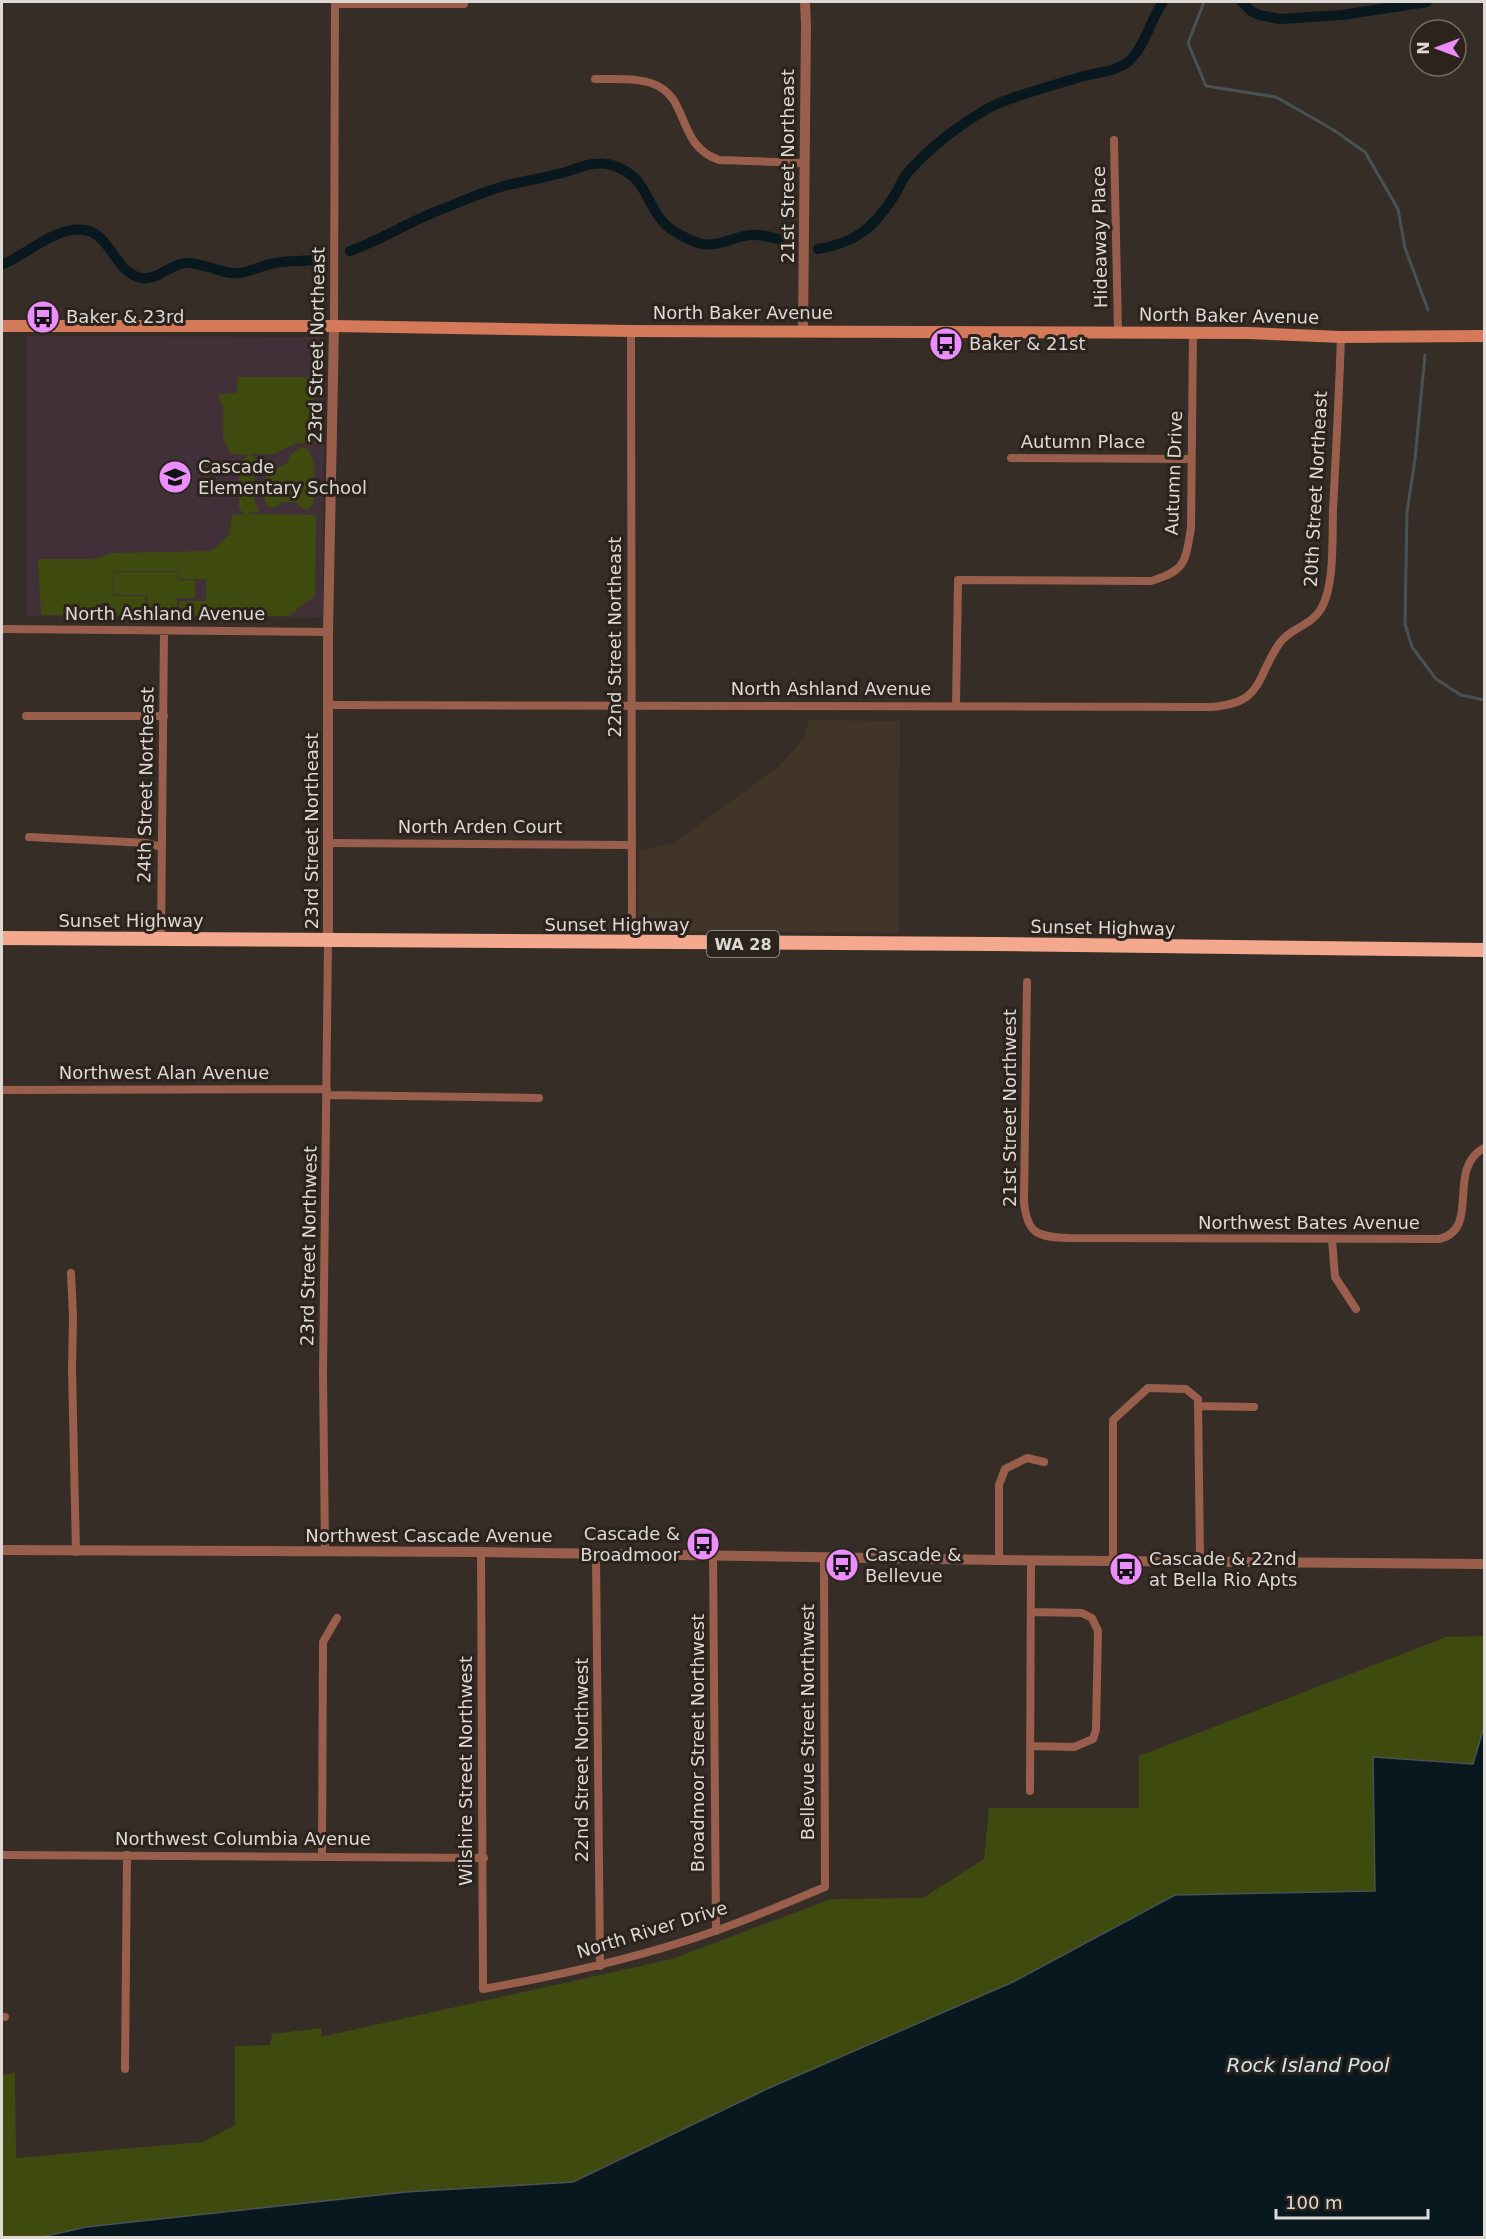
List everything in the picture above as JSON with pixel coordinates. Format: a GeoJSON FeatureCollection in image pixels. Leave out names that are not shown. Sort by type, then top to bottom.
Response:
{"type":"FeatureCollection","features":[{"type":"Feature","properties":{"kind":"highway","name":"Sunset Highway"},"geometry":{"type":"LineString","coordinates":[[2,938],[328,942],[982,944],[1485,950]]}},
{"type":"Feature","properties":{"kind":"main road","name":"North Baker Avenue"},"geometry":{"type":"LineString","coordinates":[[2,326],[1248,333],[1341,337],[1485,336]]}},
{"type":"Feature","properties":{"kind":"street","name":"21st Street Northeast"},"geometry":{"type":"LineString","coordinates":[[803,331],[805,2]]}},
{"type":"Feature","properties":{"kind":"street"},"geometry":{"type":"LineString","coordinates":[[335,3],[464,4]]}},
{"type":"Feature","properties":{"kind":"street","name":"23rd Street Northeast"},"geometry":{"type":"LineString","coordinates":[[328,942],[328,632],[334,327],[335,3]]}},
{"type":"Feature","properties":{"kind":"street"},"geometry":{"type":"LineString","coordinates":[[596,79],[640,81],[664,90],[671,96],[692,141],[707,156],[718,160],[804,162]]}},
{"type":"Feature","properties":{"kind":"street","name":"Hideaway Place"},"geometry":{"type":"LineString","coordinates":[[1114,140],[1118,332]]}},
{"type":"Feature","properties":{"kind":"street","name":"22nd Street Northeast"},"geometry":{"type":"LineString","coordinates":[[631,331],[632,943]]}},
{"type":"Feature","properties":{"kind":"street","name":"Autumn Drive"},"geometry":{"type":"LineString","coordinates":[[956,706],[958,580],[1151,581],[1173,574],[1186,557],[1191,528],[1193,333]]}},
{"type":"Feature","properties":{"kind":"street","name":"20th Street Northeast"},"geometry":{"type":"LineString","coordinates":[[1296,630],[1314,618],[1321,610],[1329,583],[1341,337]]}},
{"type":"Feature","properties":{"kind":"street","name":"Autumn Place"},"geometry":{"type":"LineString","coordinates":[[1011,458],[1191,459]]}},
{"type":"Feature","properties":{"kind":"street","name":"North Ashland Avenue"},"geometry":{"type":"LineString","coordinates":[[2,629],[328,632]]}},
{"type":"Feature","properties":{"kind":"street","name":"North Ashland Avenue"},"geometry":{"type":"LineString","coordinates":[[329,705],[1227,706],[1252,694],[1280,642],[1296,630]]}},
{"type":"Feature","properties":{"kind":"street","name":"24th Street Northeast"},"geometry":{"type":"LineString","coordinates":[[161,939],[164,631]]}},
{"type":"Feature","properties":{"kind":"street"},"geometry":{"type":"LineString","coordinates":[[26,716],[164,716]]}},
{"type":"Feature","properties":{"kind":"street"},"geometry":{"type":"LineString","coordinates":[[28,837],[147,843],[161,847]]}},
{"type":"Feature","properties":{"kind":"street","name":"North Arden Court"},"geometry":{"type":"LineString","coordinates":[[328,843],[631,845]]}},
{"type":"Feature","properties":{"kind":"street","name":"23rd Street Northwest"},"geometry":{"type":"LineString","coordinates":[[325,1551],[323,1374],[328,942]]}},
{"type":"Feature","properties":{"kind":"street","name":"21st Street Northwest"},"geometry":{"type":"LineString","coordinates":[[1027,982],[1024,1211],[1029,1227],[1034,1232],[1068,1238]]}},
{"type":"Feature","properties":{"kind":"street","name":"Northwest Alan Avenue"},"geometry":{"type":"LineString","coordinates":[[2,1090],[327,1092],[539,1098]]}},
{"type":"Feature","properties":{"kind":"street","name":"Northwest Bates Avenue"},"geometry":{"type":"LineString","coordinates":[[1068,1238],[1430,1240],[1445,1238],[1452,1234],[1462,1216],[1463,1179],[1466,1169],[1472,1159],[1485,1149]]}},
{"type":"Feature","properties":{"kind":"street"},"geometry":{"type":"LineString","coordinates":[[1332,1239],[1335,1277],[1356,1309]]}},
{"type":"Feature","properties":{"kind":"street"},"geometry":{"type":"LineString","coordinates":[[71,1273],[76,1552]]}},
{"type":"Feature","properties":{"kind":"street"},"geometry":{"type":"LineString","coordinates":[[1113,1560],[1113,1420],[1148,1388],[1186,1389],[1198,1399],[1200,1560]]}},
{"type":"Feature","properties":{"kind":"street"},"geometry":{"type":"LineString","coordinates":[[1198,1406],[1254,1407]]}},
{"type":"Feature","properties":{"kind":"street"},"geometry":{"type":"LineString","coordinates":[[999,1560],[999,1485],[1005,1469],[1028,1458],[1044,1462]]}},
{"type":"Feature","properties":{"kind":"street","name":"Northwest Cascade Avenue"},"geometry":{"type":"LineString","coordinates":[[2,1550],[596,1553],[999,1560],[1485,1564]]}},
{"type":"Feature","properties":{"kind":"street","name":"Wilshire Street Northwest"},"geometry":{"type":"LineString","coordinates":[[481,1552],[483,1989]]}},
{"type":"Feature","properties":{"kind":"street","name":"22nd Street Northwest"},"geometry":{"type":"LineString","coordinates":[[596,1553],[600,1966]]}},
{"type":"Feature","properties":{"kind":"street","name":"Broadmoor Street Northwest"},"geometry":{"type":"LineString","coordinates":[[713,1555],[716,1931]]}},
{"type":"Feature","properties":{"kind":"street","name":"Bellevue Street Northwest"},"geometry":{"type":"LineString","coordinates":[[824,1557],[825,1887]]}},
{"type":"Feature","properties":{"kind":"street"},"geometry":{"type":"LineString","coordinates":[[1030,1791],[1032,1560]]}},
{"type":"Feature","properties":{"kind":"street"},"geometry":{"type":"LineString","coordinates":[[1030,1746],[1074,1747],[1093,1739],[1096,1730],[1098,1631],[1092,1618],[1082,1613],[1031,1612]]}},
{"type":"Feature","properties":{"kind":"street"},"geometry":{"type":"LineString","coordinates":[[322,1856],[323,1642],[337,1618]]}},
{"type":"Feature","properties":{"kind":"street","name":"Northwest Columbia Avenue"},"geometry":{"type":"LineString","coordinates":[[2,1855],[484,1858]]}},
{"type":"Feature","properties":{"kind":"street"},"geometry":{"type":"LineString","coordinates":[[125,2069],[127,1855]]}},
{"type":"Feature","properties":{"kind":"street","name":"North River Drive"},"geometry":{"type":"LineString","coordinates":[[483,1989],[600,1966],[716,1931],[825,1887]]}},
{"type":"Feature","properties":{"kind":"shaded area","name":"Cascade Elementary School"},"geometry":{"type":"Polygon","coordinates":[[[27,336],[324,337],[323,617],[26,616],[27,336]]]}},
{"type":"Feature","properties":{"kind":"shaded area"},"geometry":{"type":"Polygon","coordinates":[[[809,720],[900,721],[899,933],[638,931],[639,851],[674,843],[778,767],[804,739],[809,720]]]}},
{"type":"Feature","properties":{"kind":"green space"},"geometry":{"type":"Polygon","coordinates":[[[237,377],[316,377],[314,392],[316,443],[296,443],[274,454],[251,454],[261,463],[254,473],[254,483],[251,487],[256,506],[259,507],[257,513],[246,514],[316,515],[315,596],[288,616],[179,616],[179,601],[206,601],[206,579],[179,579],[178,571],[113,571],[113,596],[145,596],[146,616],[41,615],[38,559],[93,559],[112,553],[211,551],[229,535],[232,515],[244,514],[239,508],[239,494],[242,491],[239,484],[239,462],[250,455],[231,454],[223,437],[223,407],[218,394],[237,393],[237,377]]]}},
{"type":"Feature","properties":{"kind":"green space"},"geometry":{"type":"Polygon","coordinates":[[[301,447],[307,448],[314,464],[314,501],[310,508],[305,510],[294,502],[282,502],[274,508],[267,506],[264,498],[266,471],[288,462],[290,455],[301,447]]]}},
{"type":"Feature","properties":{"kind":"green space"},"geometry":{"type":"Polygon","coordinates":[[[114,572],[177,572],[178,580],[195,580],[195,598],[177,598],[177,617],[147,617],[147,595],[114,595],[114,572]]]}},
{"type":"Feature","properties":{"kind":"green space"},"geometry":{"type":"Polygon","coordinates":[[[1484,1636],[1484,1727],[1473,1764],[1373,1757],[1375,1891],[1175,1895],[1013,1982],[769,2088],[573,2182],[406,2192],[86,2227],[42,2237],[2,2238],[2,2075],[15,2073],[16,2158],[203,2142],[235,2125],[235,2046],[270,2045],[272,2034],[321,2028],[321,2037],[672,1959],[831,1899],[923,1898],[984,1859],[989,1808],[1139,1808],[1139,1756],[1446,1637],[1484,1636]]]}},
{"type":"Feature","properties":{"kind":"water","name":"Rock Island Pool"},"geometry":{"type":"Polygon","coordinates":[[[1484,1727],[1484,2237],[42,2237],[86,2227],[406,2192],[573,2182],[769,2088],[1013,1982],[1175,1895],[1375,1891],[1373,1757],[1473,1764],[1484,1727]]]}},
{"type":"Feature","properties":{"kind":"waterway"},"geometry":{"type":"LineString","coordinates":[[818,249],[843,243],[871,225],[887,207],[905,176],[915,165],[948,135],[979,113],[1018,96],[1111,70],[1129,61],[1140,48],[1163,2]]}},
{"type":"Feature","properties":{"kind":"waterway"},"geometry":{"type":"LineString","coordinates":[[1204,2],[1188,43],[1206,86],[1276,97],[1332,129],[1365,152],[1398,209],[1405,248],[1428,310]]}},
{"type":"Feature","properties":{"kind":"waterway"},"geometry":{"type":"LineString","coordinates":[[1242,2],[1259,15],[1280,19],[1342,15],[1427,2]]}},
{"type":"Feature","properties":{"kind":"waterway"},"geometry":{"type":"LineString","coordinates":[[350,251],[433,213],[489,191],[602,163],[615,166],[633,177],[644,190],[663,222],[684,237],[711,244],[756,235],[791,243]]}},
{"type":"Feature","properties":{"kind":"waterway"},"geometry":{"type":"LineString","coordinates":[[2,265],[53,236],[74,230],[94,233],[102,239],[126,270],[143,278],[154,277],[185,263],[240,273],[275,263],[321,259]]}},
{"type":"Feature","properties":{"kind":"waterway"},"geometry":{"type":"LineString","coordinates":[[1425,355],[1415,459],[1407,512],[1405,624],[1412,647],[1436,679],[1461,695],[1484,700]]}},
{"type":"Feature","properties":{"kind":"place","name":"Baker & 23rd"},"geometry":{"type":"Point","coordinates":[43,317]}},
{"type":"Feature","properties":{"kind":"place","name":"Baker & 21st"},"geometry":{"type":"Point","coordinates":[946,344]}},
{"type":"Feature","properties":{"kind":"place","name":"Cascade Elementary School"},"geometry":{"type":"Point","coordinates":[175,477]}},
{"type":"Feature","properties":{"kind":"place","name":"Cascade & Broadmoor"},"geometry":{"type":"Point","coordinates":[703,1544]}},
{"type":"Feature","properties":{"kind":"place","name":"Cascade & Bellevue"},"geometry":{"type":"Point","coordinates":[842,1565]}},
{"type":"Feature","properties":{"kind":"place","name":"Cascade & 22nd at Bella Rio Apts"},"geometry":{"type":"Point","coordinates":[1126,1569]}}]}
